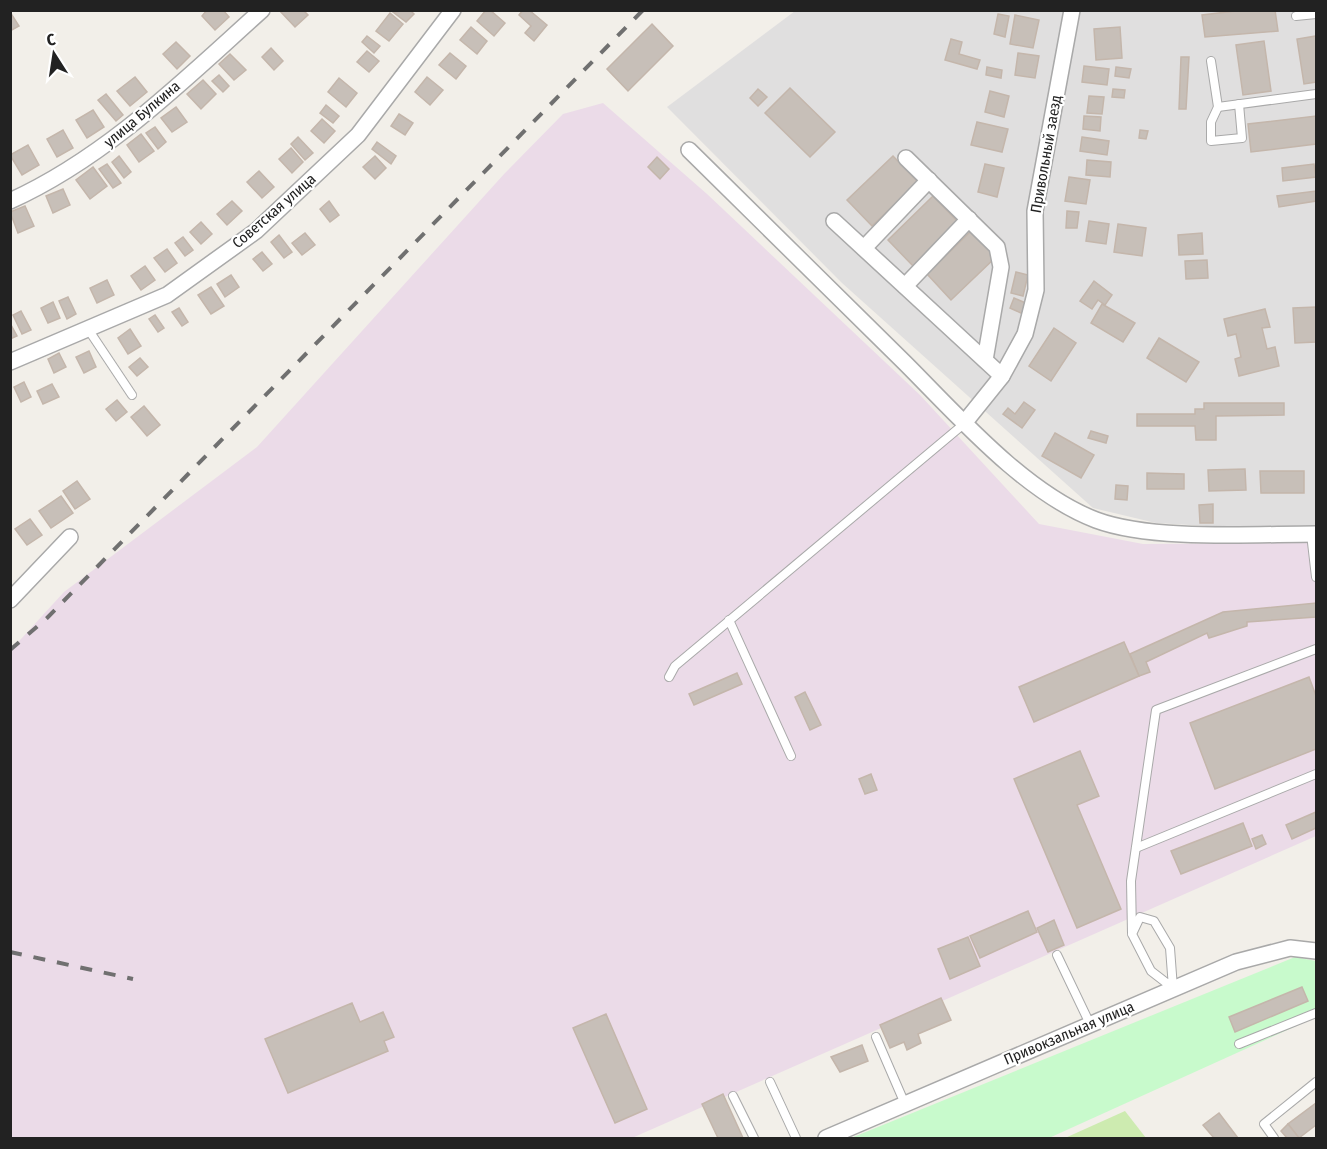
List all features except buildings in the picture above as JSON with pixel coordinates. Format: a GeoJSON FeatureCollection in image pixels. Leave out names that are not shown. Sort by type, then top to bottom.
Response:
{"type":"FeatureCollection","features":[{"type":"Feature","properties":{"kind":"street","name":"улица Булкина"},"geometry":{"type":"LineString","coordinates":[[10,201],[46,185],[104,146],[158,103],[262,10]]}},
{"type":"Feature","properties":{"kind":"street","name":"Советская улица"},"geometry":{"type":"LineString","coordinates":[[10,362],[167,295],[256,231],[358,135],[453,10]]}},
{"type":"Feature","properties":{"kind":"street","name":"Привольный заезд"},"geometry":{"type":"LineString","coordinates":[[965,422],[1002,376],[1025,334],[1036,290],[1035,211],[1072,10]]}},
{"type":"Feature","properties":{"kind":"street"},"geometry":{"type":"LineString","coordinates":[[689,150],[965,422],[1032,483],[1062,504],[1097,520],[1137,529],[1314,534]]}},
{"type":"Feature","properties":{"kind":"street"},"geometry":{"type":"LineString","coordinates":[[906,158],[1001,253],[1001,267],[985,360]]}},
{"type":"Feature","properties":{"kind":"street"},"geometry":{"type":"LineString","coordinates":[[864,248],[929,180]]}},
{"type":"Feature","properties":{"kind":"street"},"geometry":{"type":"LineString","coordinates":[[905,286],[969,219]]}},
{"type":"Feature","properties":{"kind":"street"},"geometry":{"type":"LineString","coordinates":[[834,221],[1002,376]]}},
{"type":"Feature","properties":{"kind":"street"},"geometry":{"type":"LineString","coordinates":[[10,600],[70,537]]}},
{"type":"Feature","properties":{"kind":"street","name":"Привокзальная улица"},"geometry":{"type":"LineString","coordinates":[[826,1138],[1236,962],[1275,950],[1290,948],[1317,951]]}},
{"type":"Feature","properties":{"kind":"lane"},"geometry":{"type":"LineString","coordinates":[[1296,16],[1317,14]]}},
{"type":"Feature","properties":{"kind":"lane"},"geometry":{"type":"LineString","coordinates":[[1211,61],[1218,107],[1211,122],[1211,141],[1242,138],[1239,104]]}},
{"type":"Feature","properties":{"kind":"lane"},"geometry":{"type":"LineString","coordinates":[[1218,107],[1317,94]]}},
{"type":"Feature","properties":{"kind":"lane"},"geometry":{"type":"LineString","coordinates":[[88,329],[132,395]]}},
{"type":"Feature","properties":{"kind":"lane"},"geometry":{"type":"LineString","coordinates":[[669,677],[675,666],[965,422]]}},
{"type":"Feature","properties":{"kind":"lane"},"geometry":{"type":"LineString","coordinates":[[1314,534],[1317,577]]}},
{"type":"Feature","properties":{"kind":"lane"},"geometry":{"type":"LineString","coordinates":[[729,620],[791,756]]}},
{"type":"Feature","properties":{"kind":"lane"},"geometry":{"type":"LineString","coordinates":[[1173,988],[1151,972],[1132,934],[1131,881],[1155,710],[1317,649]]}},
{"type":"Feature","properties":{"kind":"lane"},"geometry":{"type":"LineString","coordinates":[[1136,848],[1317,774]]}},
{"type":"Feature","properties":{"kind":"lane"},"geometry":{"type":"LineString","coordinates":[[1132,934],[1140,917],[1155,921],[1170,948],[1173,988]]}},
{"type":"Feature","properties":{"kind":"lane"},"geometry":{"type":"LineString","coordinates":[[1057,955],[1090,1024]]}},
{"type":"Feature","properties":{"kind":"lane"},"geometry":{"type":"LineString","coordinates":[[1239,1044],[1317,1013]]}},
{"type":"Feature","properties":{"kind":"lane"},"geometry":{"type":"LineString","coordinates":[[876,1037],[905,1104]]}},
{"type":"Feature","properties":{"kind":"lane"},"geometry":{"type":"LineString","coordinates":[[770,1082],[796,1138]]}},
{"type":"Feature","properties":{"kind":"lane"},"geometry":{"type":"LineString","coordinates":[[1275,1138],[1264,1124],[1317,1082]]}},
{"type":"Feature","properties":{"kind":"lane"},"geometry":{"type":"LineString","coordinates":[[733,1096],[754,1138]]}},
{"type":"Feature","properties":{"kind":"shaded area"},"geometry":{"type":"Polygon","coordinates":[[[795,11],[1316,11],[1316,527],[1224,527],[1156,523],[1093,508],[842,283],[667,107],[795,11]]]}},
{"type":"Feature","properties":{"kind":"shaded area"},"geometry":{"type":"Polygon","coordinates":[[[603,103],[707,194],[920,395],[1039,524],[1143,544],[1316,543],[1316,836],[632,1138],[11,1138],[10,651],[64,592],[257,447],[505,173],[563,114],[603,103]]]}},
{"type":"Feature","properties":{"kind":"green space"},"geometry":{"type":"Polygon","coordinates":[[[1295,957],[1316,961],[1316,1017],[1049,1138],[851,1138],[1295,957]]]}},
{"type":"Feature","properties":{"kind":"green space"},"geometry":{"type":"Polygon","coordinates":[[[1125,1111],[1146,1138],[1065,1138],[1125,1111]]]}},
{"type":"Feature","properties":{"kind":"railway"},"geometry":{"type":"LineString","coordinates":[[10,650],[47,618],[643,10]]}},
{"type":"Feature","properties":{"kind":"railway"},"geometry":{"type":"LineString","coordinates":[[10,952],[133,979]]}}]}
